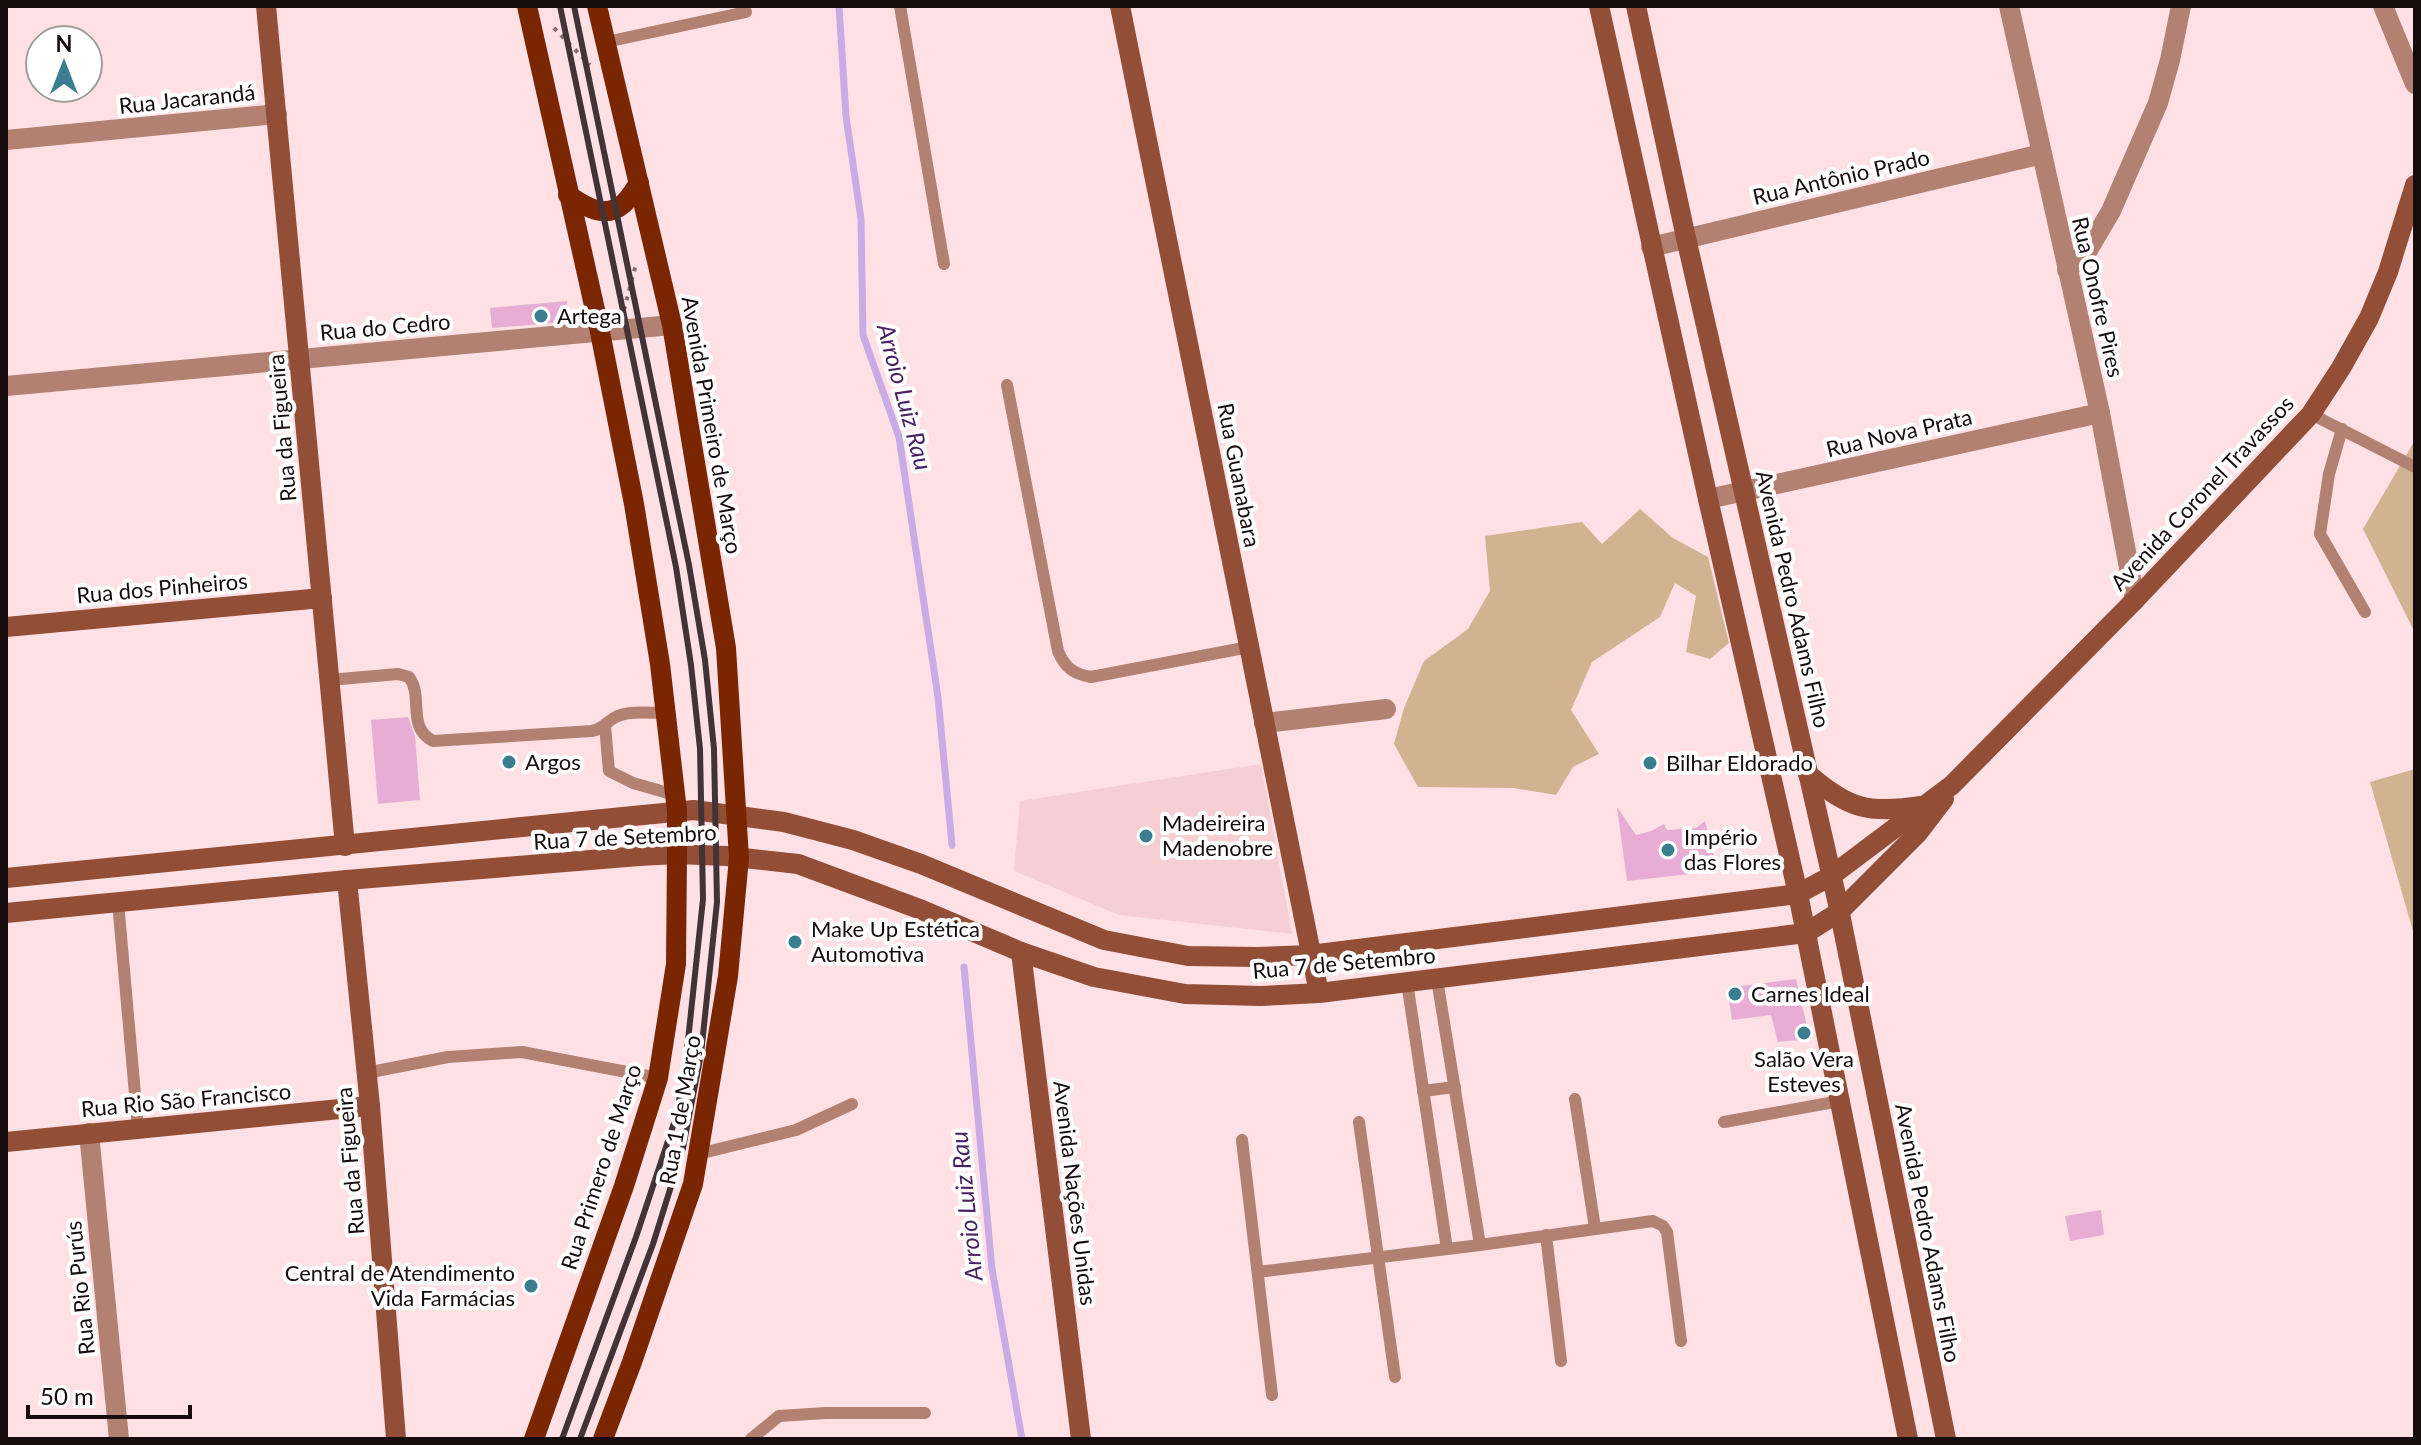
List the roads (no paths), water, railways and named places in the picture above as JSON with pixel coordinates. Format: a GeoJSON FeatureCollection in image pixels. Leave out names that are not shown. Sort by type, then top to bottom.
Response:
{"type":"FeatureCollection","features":[{"type":"Feature","properties":{"kind":"main road","name":"Rua da Figueira"},"geometry":{"type":"LineString","coordinates":[[266,6],[345,846]]}},
{"type":"Feature","properties":{"kind":"main road"},"geometry":{"type":"LineString","coordinates":[[527,6],[600,332],[634,504],[665,713],[676,803],[677,854]]}},
{"type":"Feature","properties":{"kind":"main road","name":"Avenida Primeiro de Março"},"geometry":{"type":"LineString","coordinates":[[597,6],[672,325],[726,648],[739,858]]}},
{"type":"Feature","properties":{"kind":"main road","name":"Rua Guanabara"},"geometry":{"type":"LineString","coordinates":[[1120,6],[1319,993]]}},
{"type":"Feature","properties":{"kind":"main road"},"geometry":{"type":"LineString","coordinates":[[1599,6],[1798,894],[1908,1439]]}},
{"type":"Feature","properties":{"kind":"main road","name":"Avenida Pedro Adams Filho"},"geometry":{"type":"LineString","coordinates":[[1636,6],[1839,912],[1946,1439]]}},
{"type":"Feature","properties":{"kind":"main road"},"geometry":{"type":"LineString","coordinates":[[568,195],[589,209],[610,211],[622,205],[639,183]]}},
{"type":"Feature","properties":{"kind":"main road","name":"Avenida Coronel Travassos"},"geometry":{"type":"LineString","coordinates":[[1831,876],[1952,785],[2135,600],[2311,414],[2369,318],[2388,272],[2415,185]]}},
{"type":"Feature","properties":{"kind":"main road","name":"Rua dos Pinheiros"},"geometry":{"type":"LineString","coordinates":[[6,627],[322,598]]}},
{"type":"Feature","properties":{"kind":"main road"},"geometry":{"type":"LineString","coordinates":[[1808,774],[1832,795],[1855,805],[1897,809],[1925,805]]}},
{"type":"Feature","properties":{"kind":"main road","name":"Avenida Coronel Travassos"},"geometry":{"type":"LineString","coordinates":[[1839,912],[1918,833],[1952,785]]}},
{"type":"Feature","properties":{"kind":"main road","name":"Rua 7 de Setembro"},"geometry":{"type":"LineString","coordinates":[[6,878],[345,846],[676,803],[694,810],[784,822],[853,840],[921,864],[1104,940],[1188,956],[1256,957],[1310,955],[1798,894],[1831,876]]}},
{"type":"Feature","properties":{"kind":"main road","name":"Rua 7 de Setembro"},"geometry":{"type":"LineString","coordinates":[[6,913],[347,880],[677,854],[739,858],[798,864],[922,910],[1021,952],[1094,977],[1185,994],[1261,996],[1319,993],[1806,933],[1839,912]]}},
{"type":"Feature","properties":{"kind":"main road","name":"Rua Primero de Março"},"geometry":{"type":"LineString","coordinates":[[534,1439],[624,1186],[658,1078],[676,964],[677,854]]}},
{"type":"Feature","properties":{"kind":"main road","name":"Rua 1 de Março"},"geometry":{"type":"LineString","coordinates":[[603,1439],[693,1184],[728,976],[739,858]]}},
{"type":"Feature","properties":{"kind":"main road","name":"Rua da Figueira"},"geometry":{"type":"LineString","coordinates":[[347,880],[370,1106],[396,1439]]}},
{"type":"Feature","properties":{"kind":"main road","name":"Avenida Nações Unidas"},"geometry":{"type":"LineString","coordinates":[[1021,952],[1081,1439]]}},
{"type":"Feature","properties":{"kind":"main road","name":"Rua Rio São Francisco"},"geometry":{"type":"LineString","coordinates":[[6,1142],[370,1106]]}},
{"type":"Feature","properties":{"kind":"street","name":"Rua Onofre Pires"},"geometry":{"type":"LineString","coordinates":[[2009,6],[2100,413],[2135,600]]}},
{"type":"Feature","properties":{"kind":"street"},"geometry":{"type":"LineString","coordinates":[[2067,270],[2088,250],[2111,211],[2140,146],[2158,103],[2181,6]]}},
{"type":"Feature","properties":{"kind":"street"},"geometry":{"type":"LineString","coordinates":[[2383,6],[2415,84]]}},
{"type":"Feature","properties":{"kind":"street","name":"Rua Jacarandá"},"geometry":{"type":"LineString","coordinates":[[6,140],[277,114]]}},
{"type":"Feature","properties":{"kind":"street","name":"Rua Antônio Prado"},"geometry":{"type":"LineString","coordinates":[[1651,247],[2042,154]]}},
{"type":"Feature","properties":{"kind":"street","name":"Rua do Cedro"},"geometry":{"type":"LineString","coordinates":[[6,386],[672,325]]}},
{"type":"Feature","properties":{"kind":"street","name":"Rua Nova Prata"},"geometry":{"type":"LineString","coordinates":[[1708,499],[2100,413]]}},
{"type":"Feature","properties":{"kind":"street"},"geometry":{"type":"LineString","coordinates":[[1264,723],[1386,709]]}},
{"type":"Feature","properties":{"kind":"street","name":"Rua Rio Purús"},"geometry":{"type":"LineString","coordinates":[[89,1133],[119,1439]]}},
{"type":"Feature","properties":{"kind":"lane"},"geometry":{"type":"LineString","coordinates":[[900,6],[944,264]]}},
{"type":"Feature","properties":{"kind":"lane"},"geometry":{"type":"LineString","coordinates":[[606,42],[746,12]]}},
{"type":"Feature","properties":{"kind":"lane"},"geometry":{"type":"LineString","coordinates":[[1007,385],[1058,651],[1071,671],[1091,677],[1249,647]]}},
{"type":"Feature","properties":{"kind":"lane"},"geometry":{"type":"LineString","coordinates":[[2311,414],[2415,467]]}},
{"type":"Feature","properties":{"kind":"lane"},"geometry":{"type":"LineString","coordinates":[[2342,429],[2329,474],[2320,534],[2365,612]]}},
{"type":"Feature","properties":{"kind":"lane"},"geometry":{"type":"LineString","coordinates":[[329,680],[398,674],[409,677],[414,686],[417,723],[422,733],[433,741],[592,731],[622,715],[665,713]]}},
{"type":"Feature","properties":{"kind":"lane"},"geometry":{"type":"LineString","coordinates":[[605,726],[609,771],[676,803]]}},
{"type":"Feature","properties":{"kind":"lane"},"geometry":{"type":"LineString","coordinates":[[118,902],[138,1128]]}},
{"type":"Feature","properties":{"kind":"lane"},"geometry":{"type":"LineString","coordinates":[[1437,979],[1480,1245]]}},
{"type":"Feature","properties":{"kind":"lane"},"geometry":{"type":"LineString","coordinates":[[1407,982],[1447,1249]]}},
{"type":"Feature","properties":{"kind":"lane"},"geometry":{"type":"LineString","coordinates":[[366,1073],[448,1057],[522,1052],[658,1078]]}},
{"type":"Feature","properties":{"kind":"lane"},"geometry":{"type":"LineString","coordinates":[[1423,1091],[1455,1087]]}},
{"type":"Feature","properties":{"kind":"lane"},"geometry":{"type":"LineString","coordinates":[[1575,1099],[1595,1228]]}},
{"type":"Feature","properties":{"kind":"lane"},"geometry":{"type":"LineString","coordinates":[[1724,1122],[1840,1101]]}},
{"type":"Feature","properties":{"kind":"lane"},"geometry":{"type":"LineString","coordinates":[[698,1154],[796,1130],[852,1104]]}},
{"type":"Feature","properties":{"kind":"lane"},"geometry":{"type":"LineString","coordinates":[[1359,1122],[1395,1377]]}},
{"type":"Feature","properties":{"kind":"lane"},"geometry":{"type":"LineString","coordinates":[[1242,1140],[1272,1395]]}},
{"type":"Feature","properties":{"kind":"lane"},"geometry":{"type":"LineString","coordinates":[[1258,1272],[1653,1221],[1667,1232],[1681,1341]]}},
{"type":"Feature","properties":{"kind":"lane"},"geometry":{"type":"LineString","coordinates":[[1546,1235],[1561,1361]]}},
{"type":"Feature","properties":{"kind":"lane"},"geometry":{"type":"LineString","coordinates":[[751,1439],[779,1416],[925,1413]]}},
{"type":"Feature","properties":{"kind":"waterway","name":"Arroio Luiz Rau"},"geometry":{"type":"LineString","coordinates":[[839,6],[846,116],[861,219],[863,335],[899,437],[938,697],[952,845]]}},
{"type":"Feature","properties":{"kind":"waterway","name":"Arroio Luiz Rau"},"geometry":{"type":"LineString","coordinates":[[964,967],[992,1269],[1022,1439]]}},
{"type":"Feature","properties":{"kind":"railway"},"geometry":{"type":"LineString","coordinates":[[560,6],[676,567],[700,749],[703,899],[677,1114],[562,1439]]}},
{"type":"Feature","properties":{"kind":"railway"},"geometry":{"type":"LineString","coordinates":[[574,6],[689,565],[705,660],[714,749],[717,902],[701,1054],[683,1148],[653,1244],[580,1439]]}},
{"type":"Feature","properties":{"kind":"place","name":"Artega"},"geometry":{"type":"Point","coordinates":[541,316]}},
{"type":"Feature","properties":{"kind":"place","name":"Argos"},"geometry":{"type":"Point","coordinates":[509,762]}},
{"type":"Feature","properties":{"kind":"place","name":"Bilhar Eldorado"},"geometry":{"type":"Point","coordinates":[1650,763]}},
{"type":"Feature","properties":{"kind":"place","name":"Madeireira Madenobre"},"geometry":{"type":"Point","coordinates":[1146,836]}},
{"type":"Feature","properties":{"kind":"place","name":"Império das Flores"},"geometry":{"type":"Point","coordinates":[1668,850]}},
{"type":"Feature","properties":{"kind":"place","name":"Make Up Estética Automotiva"},"geometry":{"type":"Point","coordinates":[795,942]}},
{"type":"Feature","properties":{"kind":"place","name":"Carnes Ideal"},"geometry":{"type":"Point","coordinates":[1735,994]}},
{"type":"Feature","properties":{"kind":"place","name":"Salão Vera Esteves"},"geometry":{"type":"Point","coordinates":[1804,1033]}},
{"type":"Feature","properties":{"kind":"place","name":"Central de Atendimento Vida Farmácias"},"geometry":{"type":"Point","coordinates":[531,1286]}}]}
